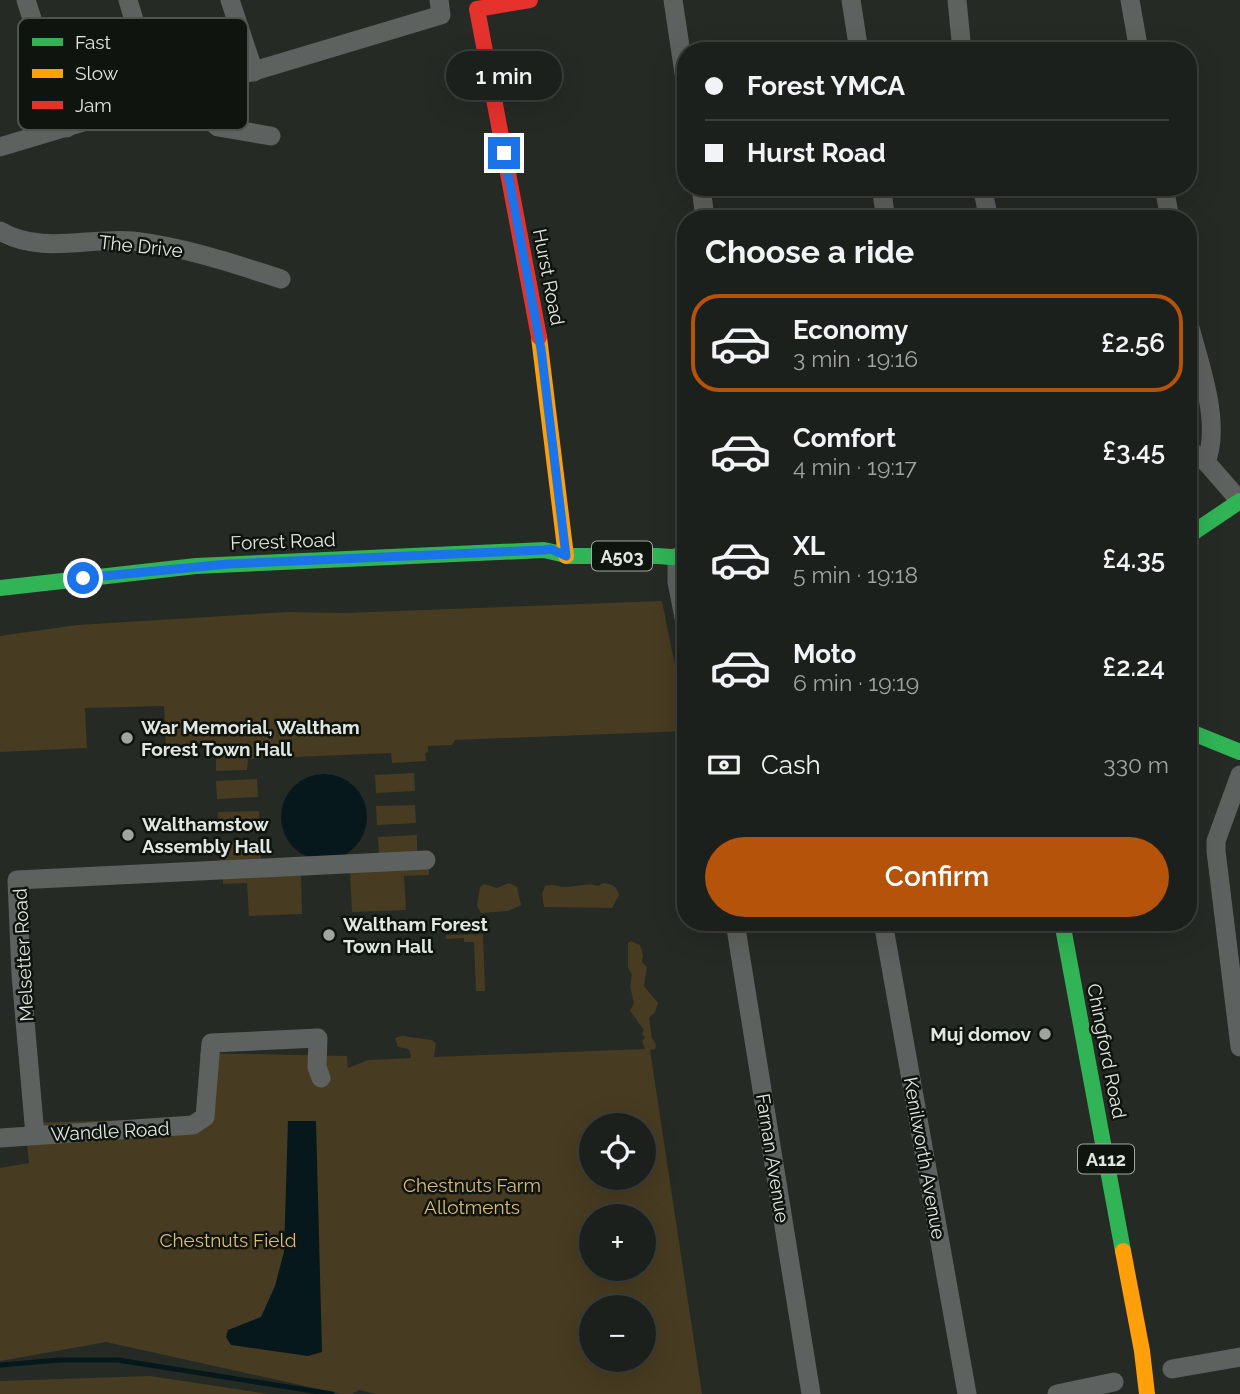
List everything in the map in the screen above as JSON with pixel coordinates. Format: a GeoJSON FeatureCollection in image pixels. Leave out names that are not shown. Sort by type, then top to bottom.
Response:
{"type":"FeatureCollection","features":[{"type":"Feature","properties":{"kind":"main road","name":"Hurst Road"},"geometry":{"type":"LineString","coordinates":[[530,0],[477,9],[541,349],[566,556]]}},
{"type":"Feature","properties":{"kind":"main road"},"geometry":{"type":"LineString","coordinates":[[1197,530],[1240,501]]}},
{"type":"Feature","properties":{"kind":"main road","name":"Forest Road"},"geometry":{"type":"LineString","coordinates":[[0,588],[138,571],[228,564],[551,549],[566,556],[677,557]]}},
{"type":"Feature","properties":{"kind":"main road","name":"A503"},"geometry":{"type":"LineString","coordinates":[[553,569],[566,556]]}},
{"type":"Feature","properties":{"kind":"main road","name":"Forest Road"},"geometry":{"type":"LineString","coordinates":[[300,578],[320,576]]}},
{"type":"Feature","properties":{"kind":"main road"},"geometry":{"type":"LineString","coordinates":[[1197,735],[1240,752]]}},
{"type":"Feature","properties":{"kind":"main road","name":"Chingford Road"},"geometry":{"type":"LineString","coordinates":[[1064,931],[1142,1352],[1147,1394]]}},
{"type":"Feature","properties":{"kind":"street"},"geometry":{"type":"LineString","coordinates":[[26,0],[32,18]]}},
{"type":"Feature","properties":{"kind":"street"},"geometry":{"type":"LineString","coordinates":[[128,0],[133,18]]}},
{"type":"Feature","properties":{"kind":"street"},"geometry":{"type":"LineString","coordinates":[[230,0],[236,18]]}},
{"type":"Feature","properties":{"kind":"street"},"geometry":{"type":"LineString","coordinates":[[248,74],[441,15],[439,0]]}},
{"type":"Feature","properties":{"kind":"street"},"geometry":{"type":"LineString","coordinates":[[673,0],[679,42]]}},
{"type":"Feature","properties":{"kind":"street"},"geometry":{"type":"LineString","coordinates":[[851,0],[858,42]]}},
{"type":"Feature","properties":{"kind":"street"},"geometry":{"type":"LineString","coordinates":[[957,0],[961,42]]}},
{"type":"Feature","properties":{"kind":"street"},"geometry":{"type":"LineString","coordinates":[[1130,0],[1137,42]]}},
{"type":"Feature","properties":{"kind":"street"},"geometry":{"type":"LineString","coordinates":[[248,54],[254,72]]}},
{"type":"Feature","properties":{"kind":"street"},"geometry":{"type":"LineString","coordinates":[[0,147],[60,130]]}},
{"type":"Feature","properties":{"kind":"street"},"geometry":{"type":"LineString","coordinates":[[236,130],[271,136]]}},
{"type":"Feature","properties":{"kind":"street","name":"The Drive"},"geometry":{"type":"LineString","coordinates":[[0,231],[26,243],[111,239],[181,249],[281,279]]}},
{"type":"Feature","properties":{"kind":"street"},"geometry":{"type":"LineString","coordinates":[[1197,360],[1211,421],[1210,448],[1206,462]]}},
{"type":"Feature","properties":{"kind":"street"},"geometry":{"type":"LineString","coordinates":[[1197,456],[1240,501]]}},
{"type":"Feature","properties":{"kind":"street"},"geometry":{"type":"LineString","coordinates":[[1240,775],[1216,841],[1240,1047]]}},
{"type":"Feature","properties":{"kind":"street","name":"Melsetter Road"},"geometry":{"type":"LineString","coordinates":[[36,1135],[21,975],[16,880],[426,860]]}},
{"type":"Feature","properties":{"kind":"street","name":"Farnan Avenue"},"geometry":{"type":"LineString","coordinates":[[736,931],[811,1394]]}},
{"type":"Feature","properties":{"kind":"street","name":"Kenilworth Avenue"},"geometry":{"type":"LineString","coordinates":[[885,931],[967,1394]]}},
{"type":"Feature","properties":{"kind":"street","name":"Wandle Road"},"geometry":{"type":"LineString","coordinates":[[0,1138],[193,1125],[205,1117],[211,1043],[318,1038],[317,1067],[321,1078]]}},
{"type":"Feature","properties":{"kind":"street"},"geometry":{"type":"LineString","coordinates":[[1172,1369],[1240,1357]]}},
{"type":"Feature","properties":{"kind":"street"},"geometry":{"type":"LineString","coordinates":[[1056,1394],[1114,1382]]}},
{"type":"Feature","properties":{"kind":"green space"},"geometry":{"type":"Polygon","coordinates":[[[662,601],[677,676],[677,731],[455,740],[452,745],[428,746],[426,761],[392,763],[391,753],[248,759],[247,770],[216,771],[216,745],[204,743],[166,746],[164,706],[85,708],[87,748],[0,752],[0,636],[77,625],[288,612],[343,613],[662,601]]]}},
{"type":"Feature","properties":{"kind":"green space"},"geometry":{"type":"Polygon","coordinates":[[[414,773],[415,791],[376,793],[375,775],[414,773]]]}},
{"type":"Feature","properties":{"kind":"green space"},"geometry":{"type":"Polygon","coordinates":[[[257,779],[258,797],[217,799],[216,781],[257,779]]]}},
{"type":"Feature","properties":{"kind":"green space"},"geometry":{"type":"Polygon","coordinates":[[[415,805],[416,823],[377,825],[376,806],[415,805]]]}},
{"type":"Feature","properties":{"kind":"green space"},"geometry":{"type":"Polygon","coordinates":[[[259,811],[259,829],[219,831],[218,812],[259,811]]]}},
{"type":"Feature","properties":{"kind":"green space"},"geometry":{"type":"Polygon","coordinates":[[[417,835],[417,853],[379,855],[378,837],[417,835]]]}},
{"type":"Feature","properties":{"kind":"green space"},"geometry":{"type":"Polygon","coordinates":[[[260,841],[261,859],[220,861],[220,842],[260,841]]]}},
{"type":"Feature","properties":{"kind":"green space"},"geometry":{"type":"Polygon","coordinates":[[[429,869],[429,875],[404,876],[406,910],[352,912],[350,872],[429,869]]]}},
{"type":"Feature","properties":{"kind":"green space"},"geometry":{"type":"Polygon","coordinates":[[[301,873],[302,914],[249,916],[247,883],[223,884],[223,876],[301,873]]]}},
{"type":"Feature","properties":{"kind":"green space"},"geometry":{"type":"Polygon","coordinates":[[[509,883],[517,887],[521,905],[508,911],[481,913],[477,906],[480,887],[484,884],[497,888],[509,883]]]}},
{"type":"Feature","properties":{"kind":"green space"},"geometry":{"type":"Polygon","coordinates":[[[603,883],[617,889],[619,895],[612,908],[544,907],[542,894],[545,886],[598,886],[603,883]]]}},
{"type":"Feature","properties":{"kind":"green space"},"geometry":{"type":"Polygon","coordinates":[[[483,934],[485,991],[476,991],[474,942],[464,942],[464,938],[446,939],[446,935],[483,934]]]}},
{"type":"Feature","properties":{"kind":"green space"},"geometry":{"type":"Polygon","coordinates":[[[631,941],[640,945],[642,962],[647,967],[644,986],[658,1003],[649,1018],[652,1038],[656,1044],[655,1049],[650,1050],[702,1394],[376,1394],[359,1390],[352,1394],[341,1394],[106,1342],[0,1361],[0,1168],[29,1163],[25,1123],[200,1118],[200,1053],[347,1056],[348,1068],[368,1060],[411,1058],[409,1049],[398,1047],[395,1038],[402,1036],[432,1040],[436,1043],[434,1057],[645,1049],[642,1041],[645,1038],[642,1034],[644,1030],[630,1011],[634,1003],[630,986],[632,975],[628,967],[628,943],[631,941]]]}},
{"type":"Feature","properties":{"kind":"green space"},"geometry":{"type":"Polygon","coordinates":[[[150,1376],[269,1394],[0,1394],[0,1381],[150,1376]]]}},
{"type":"Feature","properties":{"kind":"shaded area"},"geometry":{"type":"Polygon","coordinates":[[[324,774],[340,778],[354,787],[363,801],[367,817],[363,833],[354,847],[340,856],[324,860],[308,856],[294,847],[285,833],[281,817],[285,801],[294,787],[308,778],[324,774]]]}},
{"type":"Feature","properties":{"kind":"shaded area"},"geometry":{"type":"Polygon","coordinates":[[[288,1121],[316,1121],[322,1352],[308,1356],[231,1345],[226,1337],[228,1330],[261,1317],[275,1286],[284,1252],[288,1121]]]}},
{"type":"Feature","properties":{"kind":"waterway"},"geometry":{"type":"LineString","coordinates":[[0,1365],[60,1360],[118,1360],[332,1394]]}},
{"type":"Feature","properties":{"kind":"traffic: fast"},"geometry":{"type":"LineString","coordinates":[[1197,530],[1240,501]]}},
{"type":"Feature","properties":{"kind":"traffic: fast"},"geometry":{"type":"LineString","coordinates":[[0,588],[196,566],[544,550],[570,556],[677,557]]}},
{"type":"Feature","properties":{"kind":"traffic: fast"},"geometry":{"type":"LineString","coordinates":[[1197,735],[1240,752]]}},
{"type":"Feature","properties":{"kind":"traffic: fast"},"geometry":{"type":"LineString","coordinates":[[1064,931],[1123,1251]]}},
{"type":"Feature","properties":{"kind":"traffic: slow"},"geometry":{"type":"LineString","coordinates":[[539,337],[566,556]]}},
{"type":"Feature","properties":{"kind":"traffic: slow"},"geometry":{"type":"LineString","coordinates":[[1123,1251],[1142,1351],[1147,1394]]}},
{"type":"Feature","properties":{"kind":"traffic: jam"},"geometry":{"type":"LineString","coordinates":[[530,0],[477,9],[539,337]]}},
{"type":"Feature","properties":{"kind":"place","name":"War Memorial, Waltham Forest Town Hall"},"geometry":{"type":"Point","coordinates":[127,738]}},
{"type":"Feature","properties":{"kind":"place","name":"Walthamstow Assembly Hall"},"geometry":{"type":"Point","coordinates":[128,835]}},
{"type":"Feature","properties":{"kind":"place","name":"Waltham Forest Town Hall"},"geometry":{"type":"Point","coordinates":[329,935]}},
{"type":"Feature","properties":{"kind":"place","name":"Muj domov"},"geometry":{"type":"Point","coordinates":[1045,1034]}},
{"type":"Feature","properties":{"kind":"route"},"geometry":{"type":"LineString","coordinates":[[83,578],[228,564],[551,549],[566,556],[541,349],[504,153]]}},
{"type":"Feature","properties":{"kind":"park label","name":"Chestnuts Farm Allotments"},"geometry":{"type":"Point","coordinates":[472,1196]}},
{"type":"Feature","properties":{"kind":"park label","name":"Chestnuts Field"},"geometry":{"type":"Point","coordinates":[228,1240]}}]}
